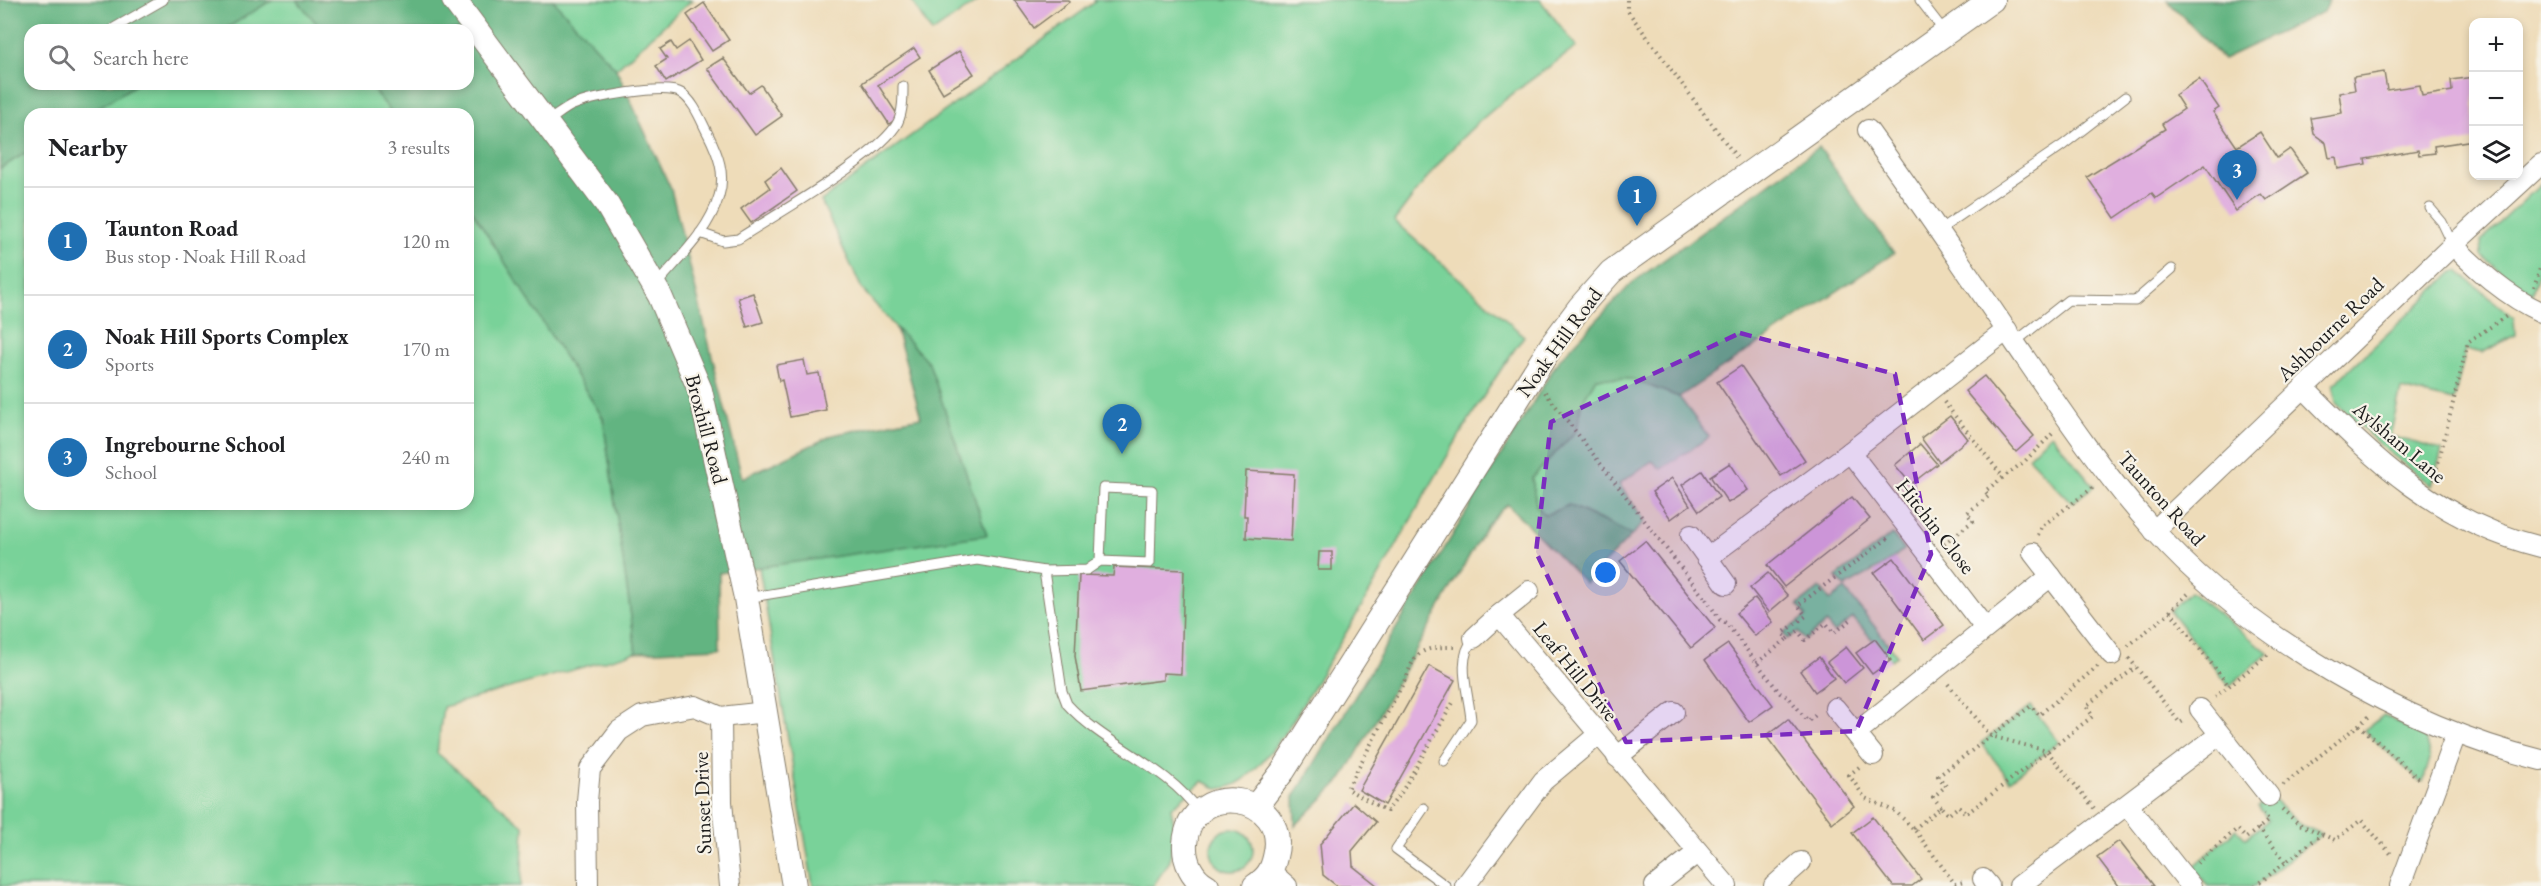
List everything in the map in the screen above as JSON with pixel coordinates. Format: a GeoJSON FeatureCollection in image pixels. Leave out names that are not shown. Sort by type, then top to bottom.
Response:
{"type":"FeatureCollection","features":[{"type":"Feature","properties":{"kind":"street","name":"Broxhill Road"},"geometry":{"type":"LineString","coordinates":[[454,0],[472,24]]}},
{"type":"Feature","properties":{"kind":"street","name":"Noak Hill Road"},"geometry":{"type":"LineString","coordinates":[[1256,807],[1283,771],[1532,377],[1580,306],[1611,272],[1992,0]]}},
{"type":"Feature","properties":{"kind":"street","name":"Broxhill Road"},"geometry":{"type":"LineString","coordinates":[[474,27],[606,203],[654,287],[700,390],[746,598],[794,886]]}},
{"type":"Feature","properties":{"kind":"street","name":"Taunton Road"},"geometry":{"type":"LineString","coordinates":[[1868,130],[2108,476],[2154,531],[2204,578],[2245,614],[2357,686],[2456,734],[2541,760]]}},
{"type":"Feature","properties":{"kind":"street","name":"Ashbourne Road"},"geometry":{"type":"LineString","coordinates":[[2154,531],[2541,164]]}},
{"type":"Feature","properties":{"kind":"street"},"geometry":{"type":"LineString","coordinates":[[2453,245],[2485,277],[2532,308]]}},
{"type":"Feature","properties":{"kind":"street"},"geometry":{"type":"LineString","coordinates":[[1707,558],[1933,388],[2011,336]]}},
{"type":"Feature","properties":{"kind":"street","name":"Aylsham Lane"},"geometry":{"type":"LineString","coordinates":[[2304,388],[2361,446],[2427,499],[2474,523],[2541,547]]}},
{"type":"Feature","properties":{"kind":"street","name":"Hitchin Close"},"geometry":{"type":"LineString","coordinates":[[1850,452],[1985,628]]}},
{"type":"Feature","properties":{"kind":"street"},"geometry":{"type":"LineString","coordinates":[[1691,535],[1726,584]]}},
{"type":"Feature","properties":{"kind":"street"},"geometry":{"type":"LineString","coordinates":[[2033,553],[2112,655]]}},
{"type":"Feature","properties":{"kind":"street"},"geometry":{"type":"LineString","coordinates":[[1856,733],[2051,576]]}},
{"type":"Feature","properties":{"kind":"street","name":"Leaf Hill Drive"},"geometry":{"type":"LineString","coordinates":[[1470,642],[1529,591]]}},
{"type":"Feature","properties":{"kind":"street","name":"Leaf Hill Drive"},"geometry":{"type":"LineString","coordinates":[[1500,615],[1598,735],[1727,886]]}},
{"type":"Feature","properties":{"kind":"street"},"geometry":{"type":"LineString","coordinates":[[588,886],[587,810],[591,769],[619,731],[634,721],[662,711],[694,706],[722,717],[766,712]]}},
{"type":"Feature","properties":{"kind":"street"},"geometry":{"type":"LineString","coordinates":[[1835,708],[1873,755]]}},
{"type":"Feature","properties":{"kind":"street"},"geometry":{"type":"LineString","coordinates":[[2200,709],[2269,796]]}},
{"type":"Feature","properties":{"kind":"street"},"geometry":{"type":"LineString","coordinates":[[1617,757],[1674,712]]}},
{"type":"Feature","properties":{"kind":"street","name":"Sunset Drive"},"geometry":{"type":"LineString","coordinates":[[722,717],[722,802],[730,886]]}},
{"type":"Feature","properties":{"kind":"street"},"geometry":{"type":"LineString","coordinates":[[2403,882],[2456,734]]}},
{"type":"Feature","properties":{"kind":"street"},"geometry":{"type":"LineString","coordinates":[[1465,886],[1543,781],[1598,735]]}},
{"type":"Feature","properties":{"kind":"street"},"geometry":{"type":"LineString","coordinates":[[2019,886],[2128,806],[2219,735]]}},
{"type":"Feature","properties":{"kind":"street"},"geometry":{"type":"LineString","coordinates":[[1198,884],[1188,866],[1185,854],[1186,833],[1199,812],[1214,802],[1230,800],[1256,807],[1265,814],[1275,829],[1278,846],[1271,881]]}},
{"type":"Feature","properties":{"kind":"street"},"geometry":{"type":"LineString","coordinates":[[2128,806],[2187,881]]}},
{"type":"Feature","properties":{"kind":"street"},"geometry":{"type":"LineString","coordinates":[[1655,886],[1698,852]]}},
{"type":"Feature","properties":{"kind":"street"},"geometry":{"type":"LineString","coordinates":[[1774,886],[1801,862]]}},
{"type":"Feature","properties":{"kind":"lane"},"geometry":{"type":"LineString","coordinates":[[121,24],[163,0]]}},
{"type":"Feature","properties":{"kind":"lane"},"geometry":{"type":"LineString","coordinates":[[1920,0],[1946,33]]}},
{"type":"Feature","properties":{"kind":"lane"},"geometry":{"type":"LineString","coordinates":[[700,233],[723,241],[738,239],[859,161],[897,124],[903,108],[903,86]]}},
{"type":"Feature","properties":{"kind":"lane"},"geometry":{"type":"LineString","coordinates":[[546,123],[571,106],[592,98],[657,88],[681,93],[690,101],[704,125],[719,160],[722,173],[719,196],[700,233],[654,287]]}},
{"type":"Feature","properties":{"kind":"lane"},"geometry":{"type":"LineString","coordinates":[[1939,230],[2063,146],[2125,97]]}},
{"type":"Feature","properties":{"kind":"lane"},"geometry":{"type":"LineString","coordinates":[[2430,208],[2442,222],[2453,245]]}},
{"type":"Feature","properties":{"kind":"lane"},"geometry":{"type":"LineString","coordinates":[[2011,336],[2068,300],[2135,301],[2172,269]]}},
{"type":"Feature","properties":{"kind":"lane"},"geometry":{"type":"LineString","coordinates":[[746,598],[977,560],[1044,571],[1087,570],[1100,561],[1150,563],[1152,490],[1102,488],[1100,561]]}},
{"type":"Feature","properties":{"kind":"lane"},"geometry":{"type":"LineString","coordinates":[[1044,571],[1062,691],[1067,704],[1135,758],[1176,786],[1187,795],[1199,812]]}},
{"type":"Feature","properties":{"kind":"lane"},"geometry":{"type":"LineString","coordinates":[[1444,760],[1471,720],[1463,659],[1470,642]]}},
{"type":"Feature","properties":{"kind":"lane"},"geometry":{"type":"LineString","coordinates":[[1425,808],[1396,849],[1446,886]]}},
{"type":"Feature","properties":{"kind":"path"},"geometry":{"type":"LineString","coordinates":[[1627,0],[1627,9],[1748,174]]}},
{"type":"Feature","properties":{"kind":"path"},"geometry":{"type":"LineString","coordinates":[[2427,499],[2436,475],[2468,342],[2532,308]]}},
{"type":"Feature","properties":{"kind":"path"},"geometry":{"type":"LineString","coordinates":[[1532,377],[1577,430],[1706,600],[1808,721],[1831,703],[1835,708]]}},
{"type":"Feature","properties":{"kind":"path"},"geometry":{"type":"LineString","coordinates":[[1933,388],[2003,477]]}},
{"type":"Feature","properties":{"kind":"path"},"geometry":{"type":"LineString","coordinates":[[1929,555],[1973,521],[1968,513],[1989,496],[1985,491],[2069,421]]}},
{"type":"Feature","properties":{"kind":"path"},"geometry":{"type":"LineString","coordinates":[[2033,553],[2041,527],[2108,476]]}},
{"type":"Feature","properties":{"kind":"path"},"geometry":{"type":"LineString","coordinates":[[1787,639],[1783,633],[1806,616],[1798,606],[1905,525]]}},
{"type":"Feature","properties":{"kind":"path"},"geometry":{"type":"LineString","coordinates":[[2204,578],[2170,611],[2122,650],[2180,723],[2284,641]]}},
{"type":"Feature","properties":{"kind":"path"},"geometry":{"type":"LineString","coordinates":[[1706,600],[1726,584]]}},
{"type":"Feature","properties":{"kind":"path"},"geometry":{"type":"LineString","coordinates":[[2170,611],[2229,686]]}},
{"type":"Feature","properties":{"kind":"path"},"geometry":{"type":"LineString","coordinates":[[1757,663],[1798,631],[1804,640],[1826,623],[1834,633],[1853,618]]}},
{"type":"Feature","properties":{"kind":"path"},"geometry":{"type":"LineString","coordinates":[[1466,679],[1418,765],[1387,811],[1347,789],[1407,676],[1411,662],[1424,650],[1470,642]]}},
{"type":"Feature","properties":{"kind":"path"},"geometry":{"type":"LineString","coordinates":[[2112,655],[2039,715],[2031,706],[1938,776],[1946,786],[1934,797],[1941,807],[1948,814],[1959,807],[1966,814],[2093,716],[2086,706],[2136,667]]}},
{"type":"Feature","properties":{"kind":"path"},"geometry":{"type":"LineString","coordinates":[[1936,668],[1991,736],[2047,751],[2105,823]]}},
{"type":"Feature","properties":{"kind":"path"},"geometry":{"type":"LineString","coordinates":[[2187,881],[2237,829],[2246,838],[2269,820],[2258,806],[2388,701]]}},
{"type":"Feature","properties":{"kind":"path"},"geometry":{"type":"LineString","coordinates":[[2359,725],[2417,779],[2437,787]]}},
{"type":"Feature","properties":{"kind":"path"},"geometry":{"type":"LineString","coordinates":[[1873,755],[1849,775],[1865,798],[1895,811],[1914,829],[1955,884],[1986,882]]}},
{"type":"Feature","properties":{"kind":"path"},"geometry":{"type":"LineString","coordinates":[[2269,796],[2299,824],[2335,840],[2361,820],[2403,882]]}},
{"type":"Feature","properties":{"kind":"path"},"geometry":{"type":"LineString","coordinates":[[1914,829],[1941,807]]}},
{"type":"Feature","properties":{"kind":"path"},"geometry":{"type":"LineString","coordinates":[[2258,828],[2286,862]]}},
{"type":"Feature","properties":{"kind":"path"},"geometry":{"type":"LineString","coordinates":[[2255,886],[2322,834]]}},
{"type":"Feature","properties":{"kind":"highlighted area"},"geometry":{"type":"Polygon","coordinates":[[[1740,333],[1895,374],[1931,554],[1856,731],[1626,742],[1536,552],[1551,422],[1740,333]]]}},
{"type":"Feature","properties":{"kind":"green space"},"geometry":{"type":"Polygon","coordinates":[[[0,0],[692,0],[616,69],[474,208],[474,108],[24,108],[24,510],[474,510],[474,211],[603,418],[636,652],[443,707],[437,753],[524,826],[521,886],[0,886],[0,0]]]}},
{"type":"Feature","properties":{"kind":"green space"},"geometry":{"type":"Polygon","coordinates":[[[0,0],[272,0],[234,24],[24,24],[24,90],[127,90],[98,108],[24,108],[24,154],[0,169],[0,0]]]}},
{"type":"Feature","properties":{"kind":"green space"},"geometry":{"type":"Polygon","coordinates":[[[297,0],[553,0],[616,69],[671,189],[742,478],[833,435],[921,417],[896,328],[929,363],[987,535],[719,573],[720,648],[636,652],[603,418],[474,214],[474,108],[388,108],[373,90],[474,90],[474,24],[317,24],[297,0]]]}},
{"type":"Feature","properties":{"kind":"green space"},"geometry":{"type":"Polygon","coordinates":[[[911,0],[979,0],[932,33],[911,0]]]}},
{"type":"Feature","properties":{"kind":"green space"},"geometry":{"type":"Polygon","coordinates":[[[1094,0],[1540,0],[1577,47],[1507,98],[1468,132],[1439,164],[1394,221],[1524,336],[1472,415],[1354,619],[1294,719],[1273,748],[1250,774],[1239,782],[1218,789],[1203,781],[1171,808],[1174,824],[1170,861],[1153,886],[813,886],[753,532],[833,435],[921,417],[896,328],[862,289],[821,201],[1095,2],[1094,0]]]}},
{"type":"Feature","properties":{"kind":"green space"},"geometry":{"type":"Polygon","coordinates":[[[2167,0],[2329,0],[2323,12],[2223,59],[2167,0]]]}},
{"type":"Feature","properties":{"kind":"green space"},"geometry":{"type":"Polygon","coordinates":[[[1819,147],[1894,253],[1679,397],[1631,379],[1596,378],[1581,404],[1577,430],[1532,478],[1536,505],[1545,515],[1569,505],[1632,535],[1585,583],[1507,504],[1487,525],[1343,778],[1295,826],[1294,797],[1558,361],[1632,283],[1819,147]]]}},
{"type":"Feature","properties":{"kind":"green space"},"geometry":{"type":"Polygon","coordinates":[[[2541,184],[2541,265],[2532,293],[2506,277],[2482,256],[2481,241],[2541,184]]]}},
{"type":"Feature","properties":{"kind":"green space"},"geometry":{"type":"Polygon","coordinates":[[[2458,271],[2514,318],[2515,335],[2482,353],[2466,349],[2454,401],[2401,389],[2390,436],[2442,450],[2432,486],[2381,446],[2336,403],[2333,385],[2453,272],[2458,271]]]}},
{"type":"Feature","properties":{"kind":"green space"},"geometry":{"type":"Polygon","coordinates":[[[1596,378],[1631,379],[1679,397],[1709,437],[1661,469],[1652,461],[1619,484],[1645,521],[1632,535],[1569,505],[1545,516],[1536,505],[1532,478],[1577,430],[1581,404],[1596,378]]]}},
{"type":"Feature","properties":{"kind":"green space"},"geometry":{"type":"Polygon","coordinates":[[[2051,434],[2094,486],[2072,503],[2028,457],[2051,434]]]}},
{"type":"Feature","properties":{"kind":"green space"},"geometry":{"type":"Polygon","coordinates":[[[1892,534],[1904,549],[1883,565],[1845,587],[1836,577],[1892,534]]]}},
{"type":"Feature","properties":{"kind":"green space"},"geometry":{"type":"Polygon","coordinates":[[[1820,588],[1830,600],[1845,589],[1897,655],[1891,660],[1853,618],[1834,633],[1826,623],[1805,640],[1798,632],[1787,639],[1783,633],[1806,616],[1798,605],[1820,588]]]}},
{"type":"Feature","properties":{"kind":"green space"},"geometry":{"type":"Polygon","coordinates":[[[2190,592],[2269,653],[2229,686],[2170,611],[2190,592]]]}},
{"type":"Feature","properties":{"kind":"green space"},"geometry":{"type":"Polygon","coordinates":[[[2031,706],[2059,742],[2010,780],[1981,743],[2031,706]]]}},
{"type":"Feature","properties":{"kind":"green space"},"geometry":{"type":"Polygon","coordinates":[[[2384,715],[2425,737],[2430,759],[2423,782],[2364,730],[2384,715]]]}},
{"type":"Feature","properties":{"kind":"green space"},"geometry":{"type":"Polygon","coordinates":[[[2269,796],[2299,824],[2322,834],[2255,886],[2208,886],[2193,867],[2237,829],[2246,838],[2268,820],[2258,806],[2269,796]]]}},
{"type":"Feature","properties":{"kind":"green space"},"geometry":{"type":"Polygon","coordinates":[[[1232,829],[1240,830],[1247,835],[1252,842],[1252,858],[1247,865],[1240,870],[1232,871],[1224,870],[1217,865],[1212,858],[1211,850],[1212,842],[1217,835],[1224,830],[1232,829]]]}},
{"type":"Feature","properties":{"kind":"building"},"geometry":{"type":"Polygon","coordinates":[[[1014,0],[1068,0],[1069,2],[1034,28],[1014,0]]]}},
{"type":"Feature","properties":{"kind":"building"},"geometry":{"type":"Polygon","coordinates":[[[704,3],[729,40],[712,51],[687,15],[704,3]]]}},
{"type":"Feature","properties":{"kind":"building"},"geometry":{"type":"Polygon","coordinates":[[[689,41],[701,60],[666,82],[656,66],[667,59],[660,49],[671,42],[676,50],[689,41]]]}},
{"type":"Feature","properties":{"kind":"building"},"geometry":{"type":"Polygon","coordinates":[[[914,48],[920,57],[878,85],[899,117],[889,124],[862,83],[914,48]]]}},
{"type":"Feature","properties":{"kind":"building"},"geometry":{"type":"Polygon","coordinates":[[[959,51],[974,74],[943,93],[929,70],[959,51]]]}},
{"type":"Feature","properties":{"kind":"building"},"geometry":{"type":"Polygon","coordinates":[[[723,58],[749,93],[761,85],[782,116],[755,135],[707,68],[723,58]]]}},
{"type":"Feature","properties":{"kind":"building"},"geometry":{"type":"Polygon","coordinates":[[[2384,72],[2387,90],[2420,85],[2422,96],[2452,91],[2451,80],[2469,78],[2469,141],[2434,146],[2435,153],[2419,155],[2418,150],[2365,159],[2366,164],[2338,169],[2336,157],[2329,158],[2326,143],[2314,134],[2311,118],[2342,113],[2339,93],[2355,90],[2353,77],[2384,72]]]}},
{"type":"Feature","properties":{"kind":"building"},"geometry":{"type":"Polygon","coordinates":[[[2199,79],[2219,108],[2213,112],[2237,147],[2260,132],[2277,158],[2290,149],[2307,173],[2266,200],[2261,194],[2236,211],[2205,165],[2156,198],[2152,193],[2115,218],[2087,177],[2165,129],[2162,124],[2184,109],[2175,95],[2199,79]]]}},
{"type":"Feature","properties":{"kind":"building"},"geometry":{"type":"Polygon","coordinates":[[[781,168],[797,191],[751,223],[741,209],[770,188],[765,180],[781,168]]]}},
{"type":"Feature","properties":{"kind":"building"},"geometry":{"type":"Polygon","coordinates":[[[753,293],[763,322],[747,327],[738,298],[753,293]]]}},
{"type":"Feature","properties":{"kind":"building"},"geometry":{"type":"Polygon","coordinates":[[[804,360],[807,375],[819,373],[826,410],[790,417],[782,380],[779,381],[776,365],[804,360]]]}},
{"type":"Feature","properties":{"kind":"building"},"geometry":{"type":"Polygon","coordinates":[[[1741,366],[1805,460],[1781,476],[1717,382],[1741,366]]]}},
{"type":"Feature","properties":{"kind":"building"},"geometry":{"type":"Polygon","coordinates":[[[1984,376],[2034,436],[2016,452],[1965,391],[1984,376]]]}},
{"type":"Feature","properties":{"kind":"building"},"geometry":{"type":"Polygon","coordinates":[[[1950,416],[1968,439],[1939,462],[1921,438],[1950,416]]]}},
{"type":"Feature","properties":{"kind":"building"},"geometry":{"type":"Polygon","coordinates":[[[1920,444],[1937,464],[1911,484],[1895,465],[1920,444]]]}},
{"type":"Feature","properties":{"kind":"building"},"geometry":{"type":"Polygon","coordinates":[[[1730,463],[1748,490],[1728,503],[1710,476],[1730,463]]]}},
{"type":"Feature","properties":{"kind":"building"},"geometry":{"type":"Polygon","coordinates":[[[1246,471],[1294,474],[1291,541],[1246,538],[1247,516],[1244,516],[1246,471]]]}},
{"type":"Feature","properties":{"kind":"building"},"geometry":{"type":"Polygon","coordinates":[[[1702,471],[1719,497],[1699,511],[1682,485],[1702,471]]]}},
{"type":"Feature","properties":{"kind":"building"},"geometry":{"type":"Polygon","coordinates":[[[1672,478],[1690,505],[1671,519],[1652,492],[1672,478]]]}},
{"type":"Feature","properties":{"kind":"building"},"geometry":{"type":"Polygon","coordinates":[[[1852,497],[1870,519],[1784,587],[1767,565],[1852,497]]]}},
{"type":"Feature","properties":{"kind":"building"},"geometry":{"type":"Polygon","coordinates":[[[1645,541],[1715,628],[1691,648],[1620,561],[1645,541]]]}},
{"type":"Feature","properties":{"kind":"building"},"geometry":{"type":"Polygon","coordinates":[[[1319,552],[1332,552],[1332,570],[1318,570],[1319,552]]]}},
{"type":"Feature","properties":{"kind":"building"},"geometry":{"type":"Polygon","coordinates":[[[1894,558],[1944,625],[1924,640],[1874,573],[1894,558]]]}},
{"type":"Feature","properties":{"kind":"building"},"geometry":{"type":"Polygon","coordinates":[[[1114,567],[1184,570],[1181,674],[1163,673],[1163,680],[1081,691],[1075,656],[1079,575],[1113,576],[1114,567]]]}},
{"type":"Feature","properties":{"kind":"building"},"geometry":{"type":"Polygon","coordinates":[[[1768,573],[1788,596],[1769,612],[1750,588],[1768,573]]]}},
{"type":"Feature","properties":{"kind":"building"},"geometry":{"type":"Polygon","coordinates":[[[1755,598],[1773,622],[1755,636],[1736,613],[1755,598]]]}},
{"type":"Feature","properties":{"kind":"building"},"geometry":{"type":"Polygon","coordinates":[[[1875,639],[1891,660],[1872,674],[1856,653],[1875,639]]]}},
{"type":"Feature","properties":{"kind":"building"},"geometry":{"type":"Polygon","coordinates":[[[1728,644],[1773,705],[1749,722],[1705,660],[1728,644]]]}},
{"type":"Feature","properties":{"kind":"building"},"geometry":{"type":"Polygon","coordinates":[[[1846,647],[1863,668],[1844,683],[1827,662],[1846,647]]]}},
{"type":"Feature","properties":{"kind":"building"},"geometry":{"type":"Polygon","coordinates":[[[1819,657],[1834,678],[1815,692],[1800,671],[1819,657]]]}},
{"type":"Feature","properties":{"kind":"building"},"geometry":{"type":"Polygon","coordinates":[[[1429,666],[1455,680],[1385,805],[1359,790],[1429,666]]]}},
{"type":"Feature","properties":{"kind":"building"},"geometry":{"type":"Polygon","coordinates":[[[1788,719],[1854,806],[1832,823],[1766,736],[1788,719]]]}},
{"type":"Feature","properties":{"kind":"building"},"geometry":{"type":"Polygon","coordinates":[[[1354,803],[1376,822],[1352,851],[1353,866],[1378,886],[1337,886],[1323,875],[1320,844],[1354,803]]]}},
{"type":"Feature","properties":{"kind":"building"},"geometry":{"type":"Polygon","coordinates":[[[1873,817],[1921,879],[1912,886],[1893,886],[1852,833],[1873,817]]]}},
{"type":"Feature","properties":{"kind":"building"},"geometry":{"type":"Polygon","coordinates":[[[2119,841],[2154,886],[2119,886],[2097,857],[2119,841]]]}},
{"type":"Feature","properties":{"kind":"place","name":"Ingrebourne School"},"geometry":{"type":"Point","coordinates":[2237,200]}},
{"type":"Feature","properties":{"kind":"place","name":"Taunton Road"},"geometry":{"type":"Point","coordinates":[1637,226]}},
{"type":"Feature","properties":{"kind":"place","name":"Noak Hill Sports Complex"},"geometry":{"type":"Point","coordinates":[1122,454]}}]}
